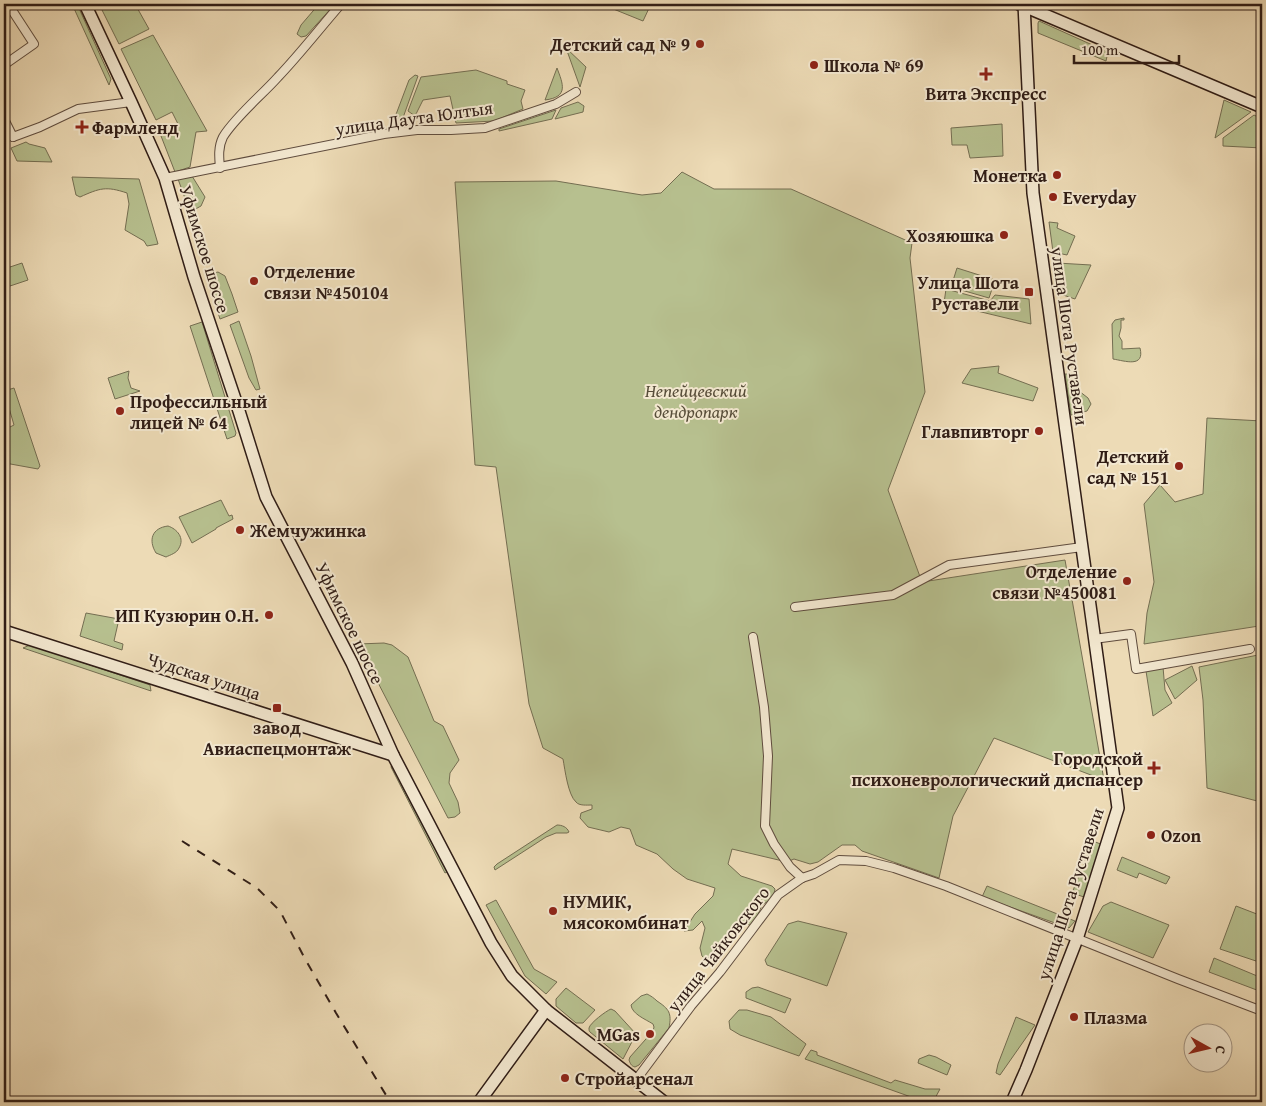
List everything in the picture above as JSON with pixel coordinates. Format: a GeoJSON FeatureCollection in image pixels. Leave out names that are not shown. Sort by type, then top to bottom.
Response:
{"type":"FeatureCollection","features":[{"type":"Feature","properties":{"kind":"main road","name":"Уфимское шоссе"},"geometry":{"type":"LineString","coordinates":[[85,4],[132,102],[164,178],[194,278],[266,497],[352,663],[394,755],[491,943],[512,976],[546,1010],[664,1102]]}},
{"type":"Feature","properties":{"kind":"main road"},"geometry":{"type":"LineString","coordinates":[[1022,5],[1262,106]]}},
{"type":"Feature","properties":{"kind":"main road","name":"улица Шота Руставели"},"geometry":{"type":"LineString","coordinates":[[1012,1102],[1077,939],[1118,808],[1033,193],[1022,5]]}},
{"type":"Feature","properties":{"kind":"main road","name":"Чудская улица"},"geometry":{"type":"LineString","coordinates":[[4,631],[394,755]]}},
{"type":"Feature","properties":{"kind":"main road"},"geometry":{"type":"LineString","coordinates":[[479,1102],[546,1010]]}},
{"type":"Feature","properties":{"kind":"street"},"geometry":{"type":"LineString","coordinates":[[4,65],[34,44],[8,4]]}},
{"type":"Feature","properties":{"kind":"street"},"geometry":{"type":"LineString","coordinates":[[220,168],[219,153],[222,138],[295,59],[341,4]]}},
{"type":"Feature","properties":{"kind":"street","name":"улица Даута Юлтыя"},"geometry":{"type":"LineString","coordinates":[[164,178],[384,134],[417,130],[485,128],[556,104],[576,92]]}},
{"type":"Feature","properties":{"kind":"street"},"geometry":{"type":"LineString","coordinates":[[4,132],[14,137],[78,109],[132,102]]}},
{"type":"Feature","properties":{"kind":"street"},"geometry":{"type":"LineString","coordinates":[[4,119],[14,137]]}},
{"type":"Feature","properties":{"kind":"street"},"geometry":{"type":"LineString","coordinates":[[795,607],[893,595],[949,565],[1082,547]]}},
{"type":"Feature","properties":{"kind":"street"},"geometry":{"type":"LineString","coordinates":[[1094,639],[1130,634],[1136,669],[1250,649]]}},
{"type":"Feature","properties":{"kind":"street"},"geometry":{"type":"LineString","coordinates":[[753,637],[764,707],[768,756],[766,826],[774,844],[790,867],[802,878]]}},
{"type":"Feature","properties":{"kind":"street","name":"улица Чайковского"},"geometry":{"type":"LineString","coordinates":[[636,1080],[691,1006],[751,932],[778,894],[802,878],[814,874],[839,860],[866,861],[894,868],[946,886],[1262,1011]]}},
{"type":"Feature","properties":{"kind":"green space"},"geometry":{"type":"Polygon","coordinates":[[[72,4],[77,4],[111,79],[109,85],[72,4]]]}},
{"type":"Feature","properties":{"kind":"green space"},"geometry":{"type":"Polygon","coordinates":[[[99,4],[135,4],[149,29],[119,44],[99,4]]]}},
{"type":"Feature","properties":{"kind":"green space"},"geometry":{"type":"Polygon","coordinates":[[[319,4],[335,4],[306,36],[301,37],[297,34],[301,25],[319,4]]]}},
{"type":"Feature","properties":{"kind":"green space"},"geometry":{"type":"Polygon","coordinates":[[[601,4],[651,4],[643,21],[601,4]]]}},
{"type":"Feature","properties":{"kind":"green space"},"geometry":{"type":"Polygon","coordinates":[[[1039,21],[1108,52],[1106,61],[1038,33],[1039,21]]]}},
{"type":"Feature","properties":{"kind":"green space"},"geometry":{"type":"Polygon","coordinates":[[[153,35],[207,131],[196,132],[190,167],[175,172],[161,136],[179,126],[172,112],[156,120],[121,49],[153,35]]]}},
{"type":"Feature","properties":{"kind":"green space"},"geometry":{"type":"Polygon","coordinates":[[[566,48],[586,67],[580,87],[566,48]]]}},
{"type":"Feature","properties":{"kind":"green space"},"geometry":{"type":"Polygon","coordinates":[[[557,68],[562,84],[561,93],[558,96],[545,100],[557,68]]]}},
{"type":"Feature","properties":{"kind":"green space"},"geometry":{"type":"Polygon","coordinates":[[[476,70],[507,81],[507,84],[525,90],[521,101],[523,109],[494,121],[456,123],[450,96],[423,100],[415,116],[408,111],[421,77],[476,70]]]}},
{"type":"Feature","properties":{"kind":"green space"},"geometry":{"type":"Polygon","coordinates":[[[415,75],[418,76],[400,126],[396,127],[392,125],[409,80],[415,75]]]}},
{"type":"Feature","properties":{"kind":"green space"},"geometry":{"type":"Polygon","coordinates":[[[1224,100],[1251,112],[1215,138],[1224,100]]]}},
{"type":"Feature","properties":{"kind":"green space"},"geometry":{"type":"Polygon","coordinates":[[[578,102],[584,106],[583,112],[555,119],[561,108],[578,102]]]}},
{"type":"Feature","properties":{"kind":"green space"},"geometry":{"type":"Polygon","coordinates":[[[556,110],[552,119],[499,131],[499,129],[556,110]]]}},
{"type":"Feature","properties":{"kind":"green space"},"geometry":{"type":"Polygon","coordinates":[[[1254,115],[1262,119],[1262,148],[1223,146],[1223,138],[1254,115]]]}},
{"type":"Feature","properties":{"kind":"green space"},"geometry":{"type":"Polygon","coordinates":[[[1002,124],[1003,156],[970,158],[967,145],[952,145],[951,128],[1002,124]]]}},
{"type":"Feature","properties":{"kind":"green space"},"geometry":{"type":"Polygon","coordinates":[[[26,142],[45,148],[52,162],[17,161],[11,148],[26,142]]]}},
{"type":"Feature","properties":{"kind":"green space","name":"Непейцевский дендропарк"},"geometry":{"type":"Polygon","coordinates":[[[682,172],[714,189],[791,189],[912,243],[910,258],[925,392],[888,490],[922,582],[1065,560],[1104,780],[994,738],[953,816],[939,878],[862,851],[855,845],[842,845],[818,862],[810,864],[794,859],[787,862],[732,849],[728,864],[741,876],[772,886],[775,889],[773,898],[762,905],[754,924],[749,925],[742,921],[726,936],[710,957],[705,959],[700,948],[705,928],[702,921],[693,930],[684,931],[695,914],[713,896],[715,888],[687,879],[657,854],[636,845],[630,829],[621,827],[609,832],[588,827],[580,818],[581,813],[592,809],[592,805],[581,805],[573,799],[563,759],[543,748],[529,704],[496,467],[475,465],[455,182],[556,181],[642,195],[661,193],[682,172]]]}},
{"type":"Feature","properties":{"kind":"green space"},"geometry":{"type":"Polygon","coordinates":[[[192,176],[205,197],[201,206],[190,212],[178,179],[192,176]]]}},
{"type":"Feature","properties":{"kind":"green space"},"geometry":{"type":"Polygon","coordinates":[[[72,177],[139,179],[158,244],[147,246],[144,241],[125,230],[129,204],[127,193],[114,189],[103,189],[80,197],[76,195],[72,177]]]}},
{"type":"Feature","properties":{"kind":"green space"},"geometry":{"type":"Polygon","coordinates":[[[1049,222],[1058,223],[1057,228],[1075,236],[1067,255],[1053,252],[1049,222]]]}},
{"type":"Feature","properties":{"kind":"green space"},"geometry":{"type":"Polygon","coordinates":[[[22,263],[28,280],[4,288],[4,269],[22,263]]]}},
{"type":"Feature","properties":{"kind":"green space"},"geometry":{"type":"Polygon","coordinates":[[[1057,263],[1091,265],[1075,299],[1063,295],[1063,283],[1058,282],[1057,263]]]}},
{"type":"Feature","properties":{"kind":"green space"},"geometry":{"type":"Polygon","coordinates":[[[957,268],[995,280],[989,298],[951,287],[957,268]]]}},
{"type":"Feature","properties":{"kind":"green space"},"geometry":{"type":"Polygon","coordinates":[[[218,272],[225,276],[238,312],[220,319],[209,283],[210,274],[218,272]]]}},
{"type":"Feature","properties":{"kind":"green space"},"geometry":{"type":"Polygon","coordinates":[[[946,289],[990,301],[995,295],[1029,299],[1031,324],[944,303],[946,289]]]}},
{"type":"Feature","properties":{"kind":"green space"},"geometry":{"type":"Polygon","coordinates":[[[1124,318],[1124,320],[1121,320],[1119,336],[1122,341],[1122,349],[1140,348],[1141,354],[1137,361],[1128,362],[1113,359],[1112,324],[1115,320],[1124,318]]]}},
{"type":"Feature","properties":{"kind":"green space"},"geometry":{"type":"Polygon","coordinates":[[[239,321],[260,389],[256,390],[249,378],[230,325],[239,321]]]}},
{"type":"Feature","properties":{"kind":"green space"},"geometry":{"type":"Polygon","coordinates":[[[202,322],[236,433],[235,436],[227,439],[190,326],[202,322]]]}},
{"type":"Feature","properties":{"kind":"green space"},"geometry":{"type":"Polygon","coordinates":[[[999,366],[998,373],[1038,388],[1033,401],[962,383],[971,369],[999,366]]]}},
{"type":"Feature","properties":{"kind":"green space"},"geometry":{"type":"Polygon","coordinates":[[[129,371],[128,378],[131,388],[140,391],[115,399],[108,378],[129,371]]]}},
{"type":"Feature","properties":{"kind":"green space"},"geometry":{"type":"Polygon","coordinates":[[[1065,374],[1068,374],[1070,384],[1088,398],[1091,404],[1087,411],[1071,415],[1065,374]]]}},
{"type":"Feature","properties":{"kind":"green space"},"geometry":{"type":"Polygon","coordinates":[[[14,388],[40,466],[38,469],[5,463],[4,460],[4,430],[14,425],[4,391],[14,388]]]}},
{"type":"Feature","properties":{"kind":"green space"},"geometry":{"type":"Polygon","coordinates":[[[1207,418],[1262,421],[1261,802],[1207,788],[1203,700],[1199,667],[1258,655],[1259,626],[1144,644],[1147,613],[1154,582],[1144,504],[1160,485],[1175,502],[1203,494],[1207,418]]]}},
{"type":"Feature","properties":{"kind":"green space"},"geometry":{"type":"Polygon","coordinates":[[[221,500],[229,516],[232,515],[233,519],[192,543],[179,517],[221,500]]]}},
{"type":"Feature","properties":{"kind":"green space"},"geometry":{"type":"Polygon","coordinates":[[[168,526],[179,534],[181,544],[177,551],[166,557],[156,553],[152,539],[158,529],[168,526]]]}},
{"type":"Feature","properties":{"kind":"green space"},"geometry":{"type":"Polygon","coordinates":[[[86,613],[119,619],[114,641],[123,644],[122,650],[80,636],[86,613]]]}},
{"type":"Feature","properties":{"kind":"green space"},"geometry":{"type":"Polygon","coordinates":[[[384,643],[392,645],[408,657],[434,721],[443,726],[459,760],[450,773],[449,783],[458,802],[460,813],[455,817],[448,818],[358,644],[384,643]]]}},
{"type":"Feature","properties":{"kind":"green space"},"geometry":{"type":"Polygon","coordinates":[[[30,645],[150,685],[151,691],[23,648],[30,645]]]}},
{"type":"Feature","properties":{"kind":"green space"},"geometry":{"type":"Polygon","coordinates":[[[1192,666],[1197,680],[1175,699],[1165,680],[1192,666]]]}},
{"type":"Feature","properties":{"kind":"green space"},"geometry":{"type":"Polygon","coordinates":[[[1163,667],[1165,690],[1172,703],[1153,716],[1146,671],[1163,667]]]}},
{"type":"Feature","properties":{"kind":"green space"},"geometry":{"type":"Polygon","coordinates":[[[392,764],[449,871],[445,873],[391,767],[392,764]]]}},
{"type":"Feature","properties":{"kind":"green space"},"geometry":{"type":"Polygon","coordinates":[[[557,825],[561,825],[569,832],[556,833],[546,837],[495,870],[494,867],[497,864],[557,825]]]}},
{"type":"Feature","properties":{"kind":"green space"},"geometry":{"type":"Polygon","coordinates":[[[1093,841],[1103,845],[1084,897],[1072,893],[1093,841]]]}},
{"type":"Feature","properties":{"kind":"green space"},"geometry":{"type":"Polygon","coordinates":[[[1122,857],[1170,877],[1166,884],[1139,873],[1137,878],[1117,870],[1122,857]]]}},
{"type":"Feature","properties":{"kind":"green space"},"geometry":{"type":"Polygon","coordinates":[[[987,886],[1075,921],[1069,928],[982,897],[987,886]]]}},
{"type":"Feature","properties":{"kind":"green space"},"geometry":{"type":"Polygon","coordinates":[[[496,900],[534,969],[557,982],[546,994],[525,976],[486,905],[496,900]]]}},
{"type":"Feature","properties":{"kind":"green space"},"geometry":{"type":"Polygon","coordinates":[[[1111,902],[1169,925],[1153,958],[1088,932],[1103,906],[1111,902]]]}},
{"type":"Feature","properties":{"kind":"green space"},"geometry":{"type":"Polygon","coordinates":[[[1236,906],[1262,916],[1262,963],[1220,949],[1236,906]]]}},
{"type":"Feature","properties":{"kind":"green space"},"geometry":{"type":"Polygon","coordinates":[[[798,921],[847,933],[827,986],[767,965],[765,960],[788,924],[798,921]]]}},
{"type":"Feature","properties":{"kind":"green space"},"geometry":{"type":"Polygon","coordinates":[[[1214,958],[1262,978],[1262,992],[1209,972],[1214,958]]]}},
{"type":"Feature","properties":{"kind":"green space"},"geometry":{"type":"Polygon","coordinates":[[[758,987],[791,999],[785,1013],[746,998],[746,992],[758,987]]]}},
{"type":"Feature","properties":{"kind":"green space"},"geometry":{"type":"Polygon","coordinates":[[[566,988],[595,1010],[583,1023],[576,1023],[556,1006],[556,999],[566,988]]]}},
{"type":"Feature","properties":{"kind":"green space"},"geometry":{"type":"Polygon","coordinates":[[[647,994],[669,1012],[669,1028],[639,1065],[635,1067],[630,1063],[630,1057],[653,1031],[654,1027],[653,1024],[636,1014],[631,1005],[641,996],[647,994]]]}},
{"type":"Feature","properties":{"kind":"green space"},"geometry":{"type":"Polygon","coordinates":[[[611,1009],[636,1034],[623,1059],[589,1030],[595,1020],[611,1009]]]}},
{"type":"Feature","properties":{"kind":"green space"},"geometry":{"type":"Polygon","coordinates":[[[739,1010],[747,1010],[771,1017],[806,1044],[799,1056],[740,1035],[730,1029],[729,1021],[739,1010]]]}},
{"type":"Feature","properties":{"kind":"green space"},"geometry":{"type":"Polygon","coordinates":[[[1016,1017],[1035,1025],[1000,1075],[996,1073],[998,1064],[1016,1017]]]}},
{"type":"Feature","properties":{"kind":"green space"},"geometry":{"type":"Polygon","coordinates":[[[811,1050],[817,1052],[817,1055],[891,1083],[895,1080],[925,1089],[940,1089],[933,1102],[925,1102],[805,1059],[811,1050]]]}},
{"type":"Feature","properties":{"kind":"green space"},"geometry":{"type":"Polygon","coordinates":[[[929,1055],[951,1065],[947,1075],[918,1063],[919,1059],[929,1055]]]}},
{"type":"Feature","properties":{"kind":"railway"},"geometry":{"type":"LineString","coordinates":[[182,841],[257,888],[280,911],[336,1013],[386,1095],[394,1102]]}},
{"type":"Feature","properties":{"kind":"place","name":"Детский сад № 9"},"geometry":{"type":"Point","coordinates":[700,44]}},
{"type":"Feature","properties":{"kind":"place","name":"Школа № 69"},"geometry":{"type":"Point","coordinates":[814,65]}},
{"type":"Feature","properties":{"kind":"place","name":"Вита Экспресс"},"geometry":{"type":"Point","coordinates":[986,74]}},
{"type":"Feature","properties":{"kind":"place","name":"Фармленд"},"geometry":{"type":"Point","coordinates":[82,127]}},
{"type":"Feature","properties":{"kind":"place","name":"Монетка"},"geometry":{"type":"Point","coordinates":[1057,175]}},
{"type":"Feature","properties":{"kind":"place","name":"Everyday"},"geometry":{"type":"Point","coordinates":[1053,197]}},
{"type":"Feature","properties":{"kind":"place","name":"Хозяюшка"},"geometry":{"type":"Point","coordinates":[1004,235]}},
{"type":"Feature","properties":{"kind":"place","name":"Отделение связи №450104"},"geometry":{"type":"Point","coordinates":[254,281]}},
{"type":"Feature","properties":{"kind":"place","name":"Улица Шота Руставели"},"geometry":{"type":"Point","coordinates":[1029,292]}},
{"type":"Feature","properties":{"kind":"place","name":"Профессильный лицей № 64"},"geometry":{"type":"Point","coordinates":[120,411]}},
{"type":"Feature","properties":{"kind":"place","name":"Главпивторг"},"geometry":{"type":"Point","coordinates":[1039,431]}},
{"type":"Feature","properties":{"kind":"place","name":"Детский сад № 151"},"geometry":{"type":"Point","coordinates":[1179,466]}},
{"type":"Feature","properties":{"kind":"place","name":"Жемчужинка"},"geometry":{"type":"Point","coordinates":[240,530]}},
{"type":"Feature","properties":{"kind":"place","name":"Отделение связи №450081"},"geometry":{"type":"Point","coordinates":[1127,581]}},
{"type":"Feature","properties":{"kind":"place","name":"ИП Кузюрин О.Н."},"geometry":{"type":"Point","coordinates":[269,615]}},
{"type":"Feature","properties":{"kind":"place","name":"завод Авиаспецмонтаж"},"geometry":{"type":"Point","coordinates":[277,708]}},
{"type":"Feature","properties":{"kind":"place","name":"Городской психоневрологический диспансер"},"geometry":{"type":"Point","coordinates":[1154,768]}},
{"type":"Feature","properties":{"kind":"place","name":"Ozon"},"geometry":{"type":"Point","coordinates":[1151,835]}},
{"type":"Feature","properties":{"kind":"place","name":"НУМИК, мясокомбинат"},"geometry":{"type":"Point","coordinates":[553,911]}},
{"type":"Feature","properties":{"kind":"place","name":"Плазма"},"geometry":{"type":"Point","coordinates":[1074,1017]}},
{"type":"Feature","properties":{"kind":"place","name":"MGas"},"geometry":{"type":"Point","coordinates":[650,1034]}},
{"type":"Feature","properties":{"kind":"place","name":"Стройарсенал"},"geometry":{"type":"Point","coordinates":[565,1078]}}]}
